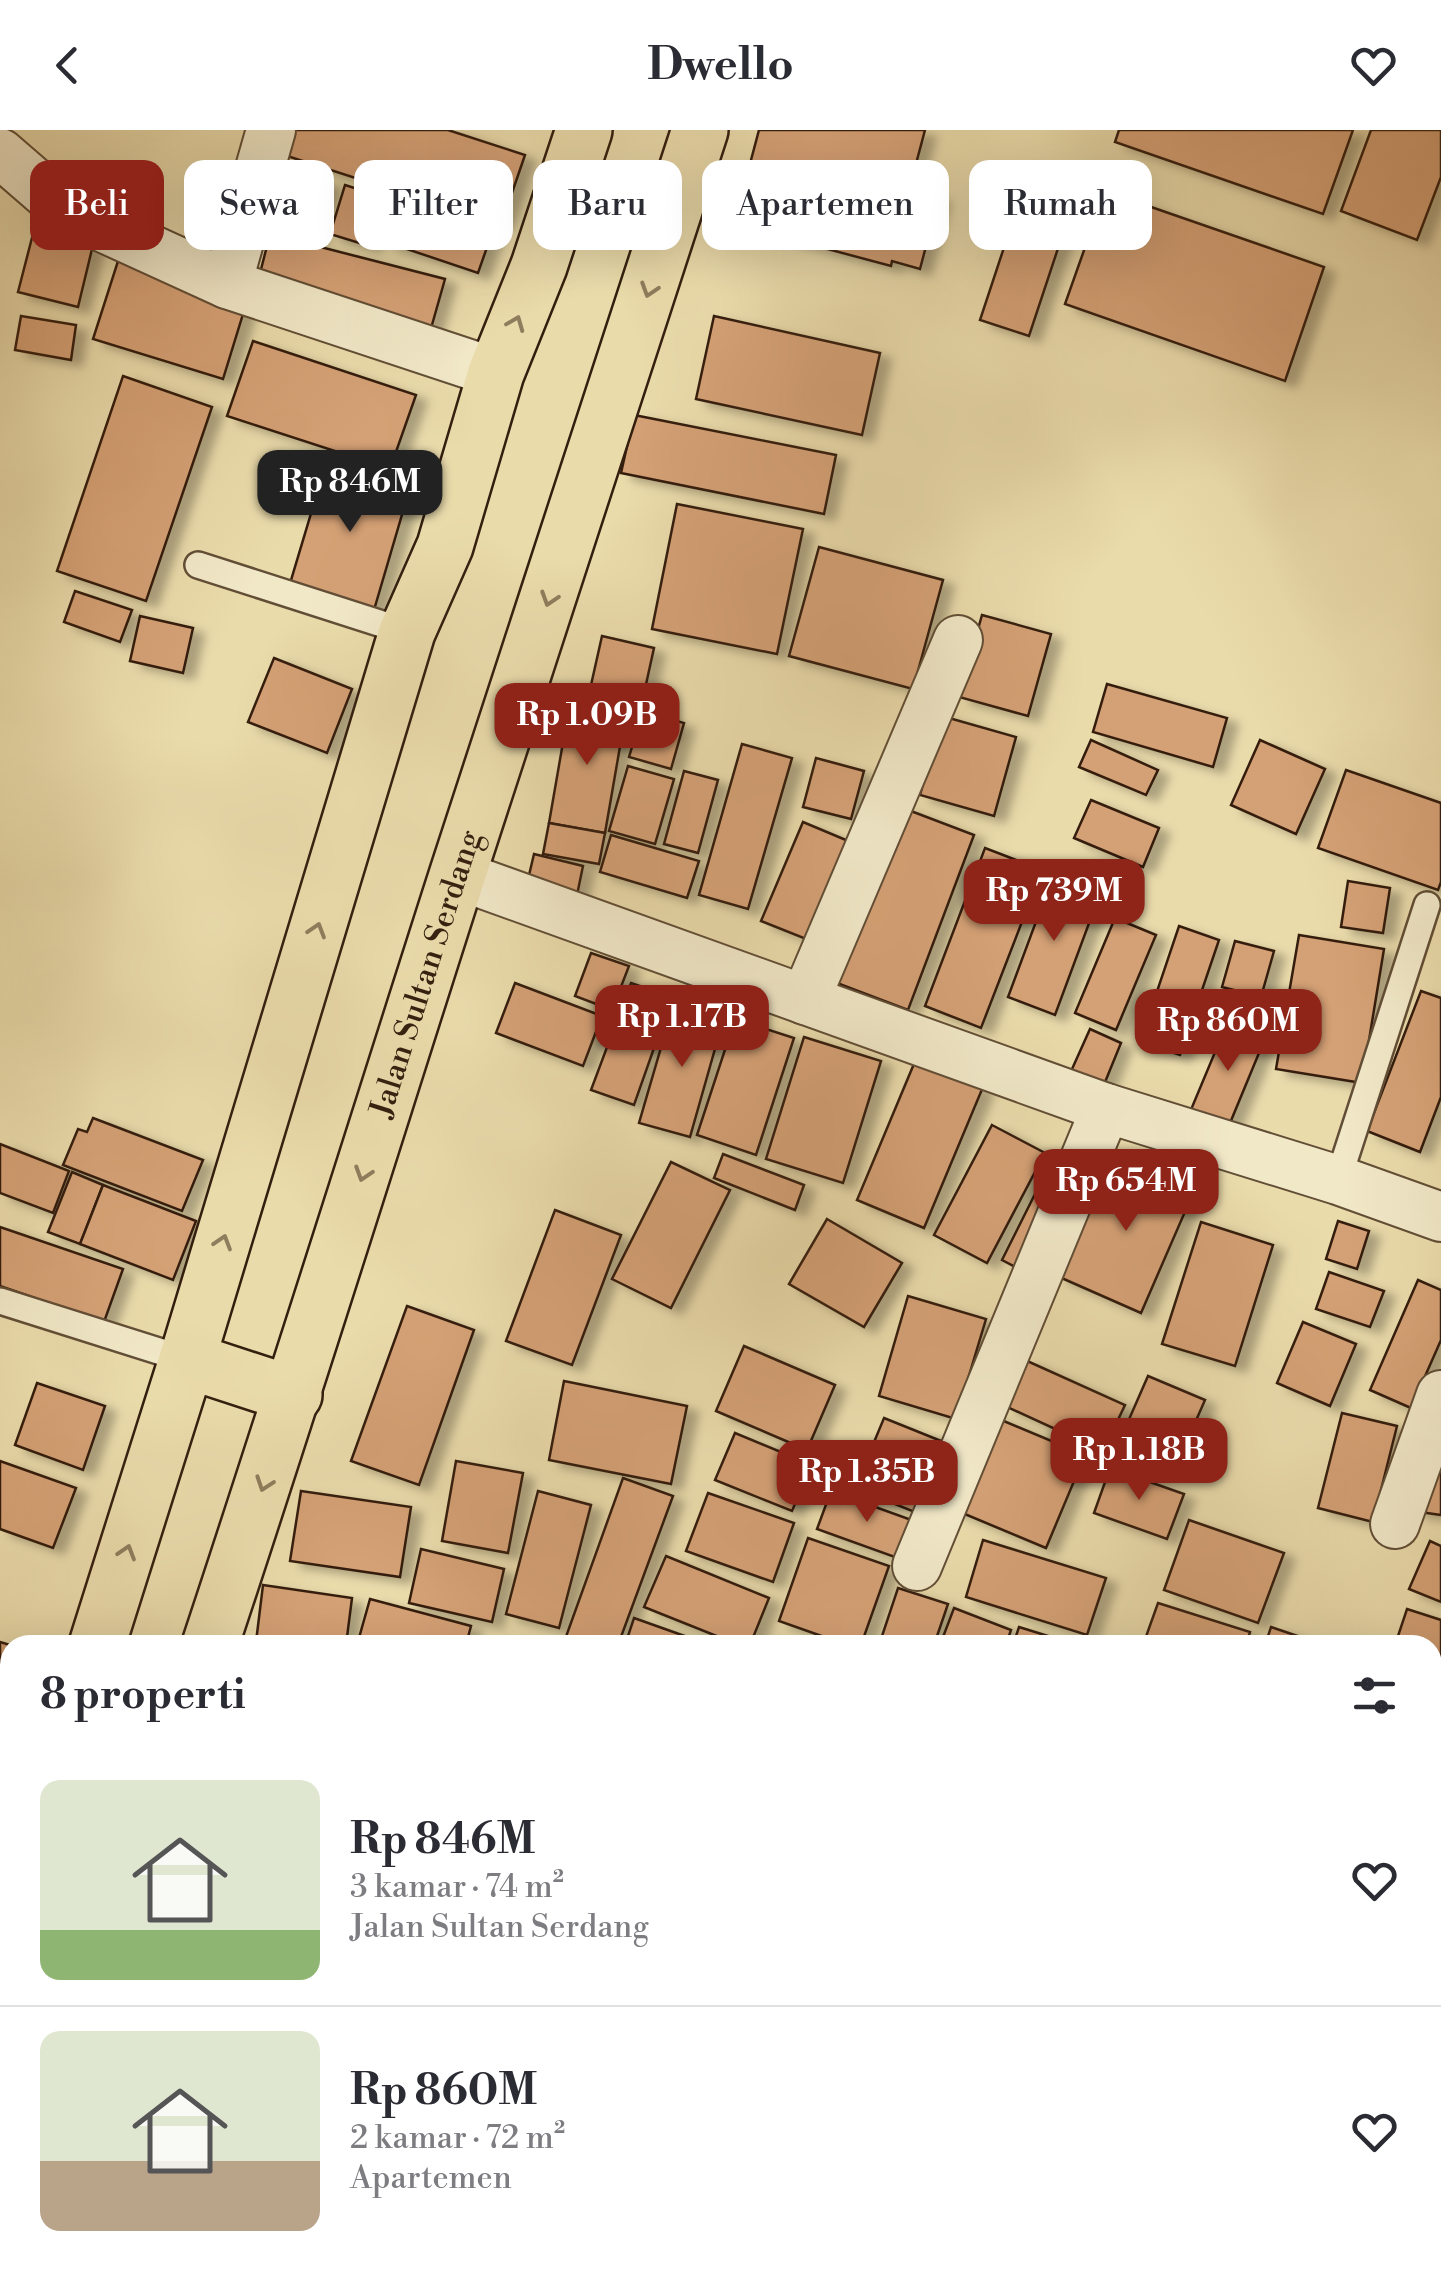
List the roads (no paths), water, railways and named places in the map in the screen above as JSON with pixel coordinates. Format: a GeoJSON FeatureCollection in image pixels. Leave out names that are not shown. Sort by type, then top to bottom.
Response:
{"type":"FeatureCollection","features":[{"type":"Feature","properties":{"kind":"highway"},"geometry":{"type":"LineString","coordinates":[[101,1635],[408,632],[444,546],[496,373],[538,266],[584,130]]}},
{"type":"Feature","properties":{"kind":"highway","name":"Jalan Sultan Serdang"},"geometry":{"type":"LineString","coordinates":[[213,1635],[700,130]]}},
{"type":"Feature","properties":{"kind":"highway"},"geometry":{"type":"LineString","coordinates":[[187,1360],[294,1395]]}},
{"type":"Feature","properties":{"kind":"street"},"geometry":{"type":"LineString","coordinates":[[227,284],[271,130]]}},
{"type":"Feature","properties":{"kind":"street"},"geometry":{"type":"LineString","coordinates":[[0,153],[66,211],[227,284],[496,373]]}},
{"type":"Feature","properties":{"kind":"street"},"geometry":{"type":"LineString","coordinates":[[805,1000],[958,640]]}},
{"type":"Feature","properties":{"kind":"street"},"geometry":{"type":"LineString","coordinates":[[458,875],[1106,1108],[1338,1180],[1441,1217]]}},
{"type":"Feature","properties":{"kind":"street"},"geometry":{"type":"LineString","coordinates":[[916,1566],[1106,1108]]}},
{"type":"Feature","properties":{"kind":"street"},"geometry":{"type":"LineString","coordinates":[[1395,1524],[1441,1396]]}},
{"type":"Feature","properties":{"kind":"lane"},"geometry":{"type":"LineString","coordinates":[[198,565],[408,632]]}},
{"type":"Feature","properties":{"kind":"lane"},"geometry":{"type":"LineString","coordinates":[[1338,1180],[1428,905]]}},
{"type":"Feature","properties":{"kind":"lane"},"geometry":{"type":"LineString","coordinates":[[0,1301],[187,1360]]}}]}
